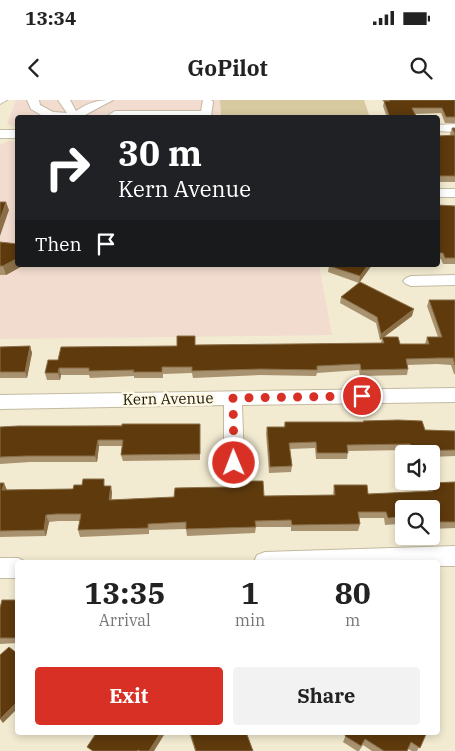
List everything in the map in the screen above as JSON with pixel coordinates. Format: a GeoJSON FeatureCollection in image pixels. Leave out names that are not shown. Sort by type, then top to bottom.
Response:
{"type":"FeatureCollection","features":[{"type":"Feature","properties":{"kind":"street"},"geometry":{"type":"LineString","coordinates":[[33,100],[35,107],[50,115]]}},
{"type":"Feature","properties":{"kind":"street"},"geometry":{"type":"LineString","coordinates":[[64,100],[78,115]]}},
{"type":"Feature","properties":{"kind":"street"},"geometry":{"type":"LineString","coordinates":[[82,115],[90,106],[107,100]]}},
{"type":"Feature","properties":{"kind":"street"},"geometry":{"type":"LineString","coordinates":[[114,115],[142,101]]}},
{"type":"Feature","properties":{"kind":"street"},"geometry":{"type":"LineString","coordinates":[[160,115],[207,114],[204,101]]}},
{"type":"Feature","properties":{"kind":"street"},"geometry":{"type":"LineString","coordinates":[[440,128],[455,128]]}},
{"type":"Feature","properties":{"kind":"street"},"geometry":{"type":"LineString","coordinates":[[0,134],[15,134]]}},
{"type":"Feature","properties":{"kind":"street"},"geometry":{"type":"LineString","coordinates":[[440,193],[455,193]]}},
{"type":"Feature","properties":{"kind":"street"},"geometry":{"type":"LineString","coordinates":[[411,281],[455,280]]}},
{"type":"Feature","properties":{"kind":"street","name":"Kern Avenue"},"geometry":{"type":"LineString","coordinates":[[0,402],[455,394]]}},
{"type":"Feature","properties":{"kind":"street"},"geometry":{"type":"LineString","coordinates":[[233,398],[234,463]]}},
{"type":"Feature","properties":{"kind":"street"},"geometry":{"type":"LineString","coordinates":[[407,560],[455,556]]}},
{"type":"Feature","properties":{"kind":"street"},"geometry":{"type":"LineString","coordinates":[[0,568],[15,568]]}},
{"type":"Feature","properties":{"kind":"shaded area"},"geometry":{"type":"Polygon","coordinates":[[[16,100],[220,100],[221,115],[15,115],[15,127],[7,124],[16,100]]]}},
{"type":"Feature","properties":{"kind":"shaded area"},"geometry":{"type":"Polygon","coordinates":[[[220,100],[364,100],[369,115],[221,115],[220,100]]]}},
{"type":"Feature","properties":{"kind":"shaded area"},"geometry":{"type":"Polygon","coordinates":[[[8,141],[15,141],[15,267],[319,267],[332,335],[0,339],[0,145],[8,141]]]}},
{"type":"Feature","properties":{"kind":"building"},"geometry":{"type":"Polygon","coordinates":[[[455,100],[455,117],[446,117],[442,108],[412,108],[416,115],[389,115],[384,101],[455,100]]]}},
{"type":"Feature","properties":{"kind":"building"},"geometry":{"type":"Polygon","coordinates":[[[455,135],[455,176],[440,176],[440,136],[455,135]]]}},
{"type":"Feature","properties":{"kind":"building"},"geometry":{"type":"Polygon","coordinates":[[[0,202],[6,202],[0,220],[0,202]]]}},
{"type":"Feature","properties":{"kind":"building"},"geometry":{"type":"Polygon","coordinates":[[[440,205],[455,206],[455,258],[445,258],[443,253],[440,253],[440,205]]]}},
{"type":"Feature","properties":{"kind":"building"},"geometry":{"type":"Polygon","coordinates":[[[0,242],[15,244],[15,260],[0,266],[0,242]]]}},
{"type":"Feature","properties":{"kind":"building"},"geometry":{"type":"Polygon","coordinates":[[[332,267],[367,267],[360,276],[332,267]]]}},
{"type":"Feature","properties":{"kind":"building"},"geometry":{"type":"Polygon","coordinates":[[[360,282],[414,309],[381,334],[377,317],[341,297],[360,282]]]}},
{"type":"Feature","properties":{"kind":"building"},"geometry":{"type":"Polygon","coordinates":[[[429,300],[455,300],[455,365],[453,358],[439,358],[406,359],[408,369],[361,370],[360,364],[317,366],[317,370],[192,371],[192,367],[162,367],[162,372],[133,372],[134,370],[89,371],[89,368],[59,368],[58,373],[45,373],[48,360],[58,360],[61,347],[177,346],[177,336],[195,336],[195,345],[384,343],[382,337],[398,337],[400,344],[429,344],[427,337],[442,337],[429,300]]]}},
{"type":"Feature","properties":{"kind":"building"},"geometry":{"type":"Polygon","coordinates":[[[30,346],[25,372],[0,372],[0,347],[30,346]]]}},
{"type":"Feature","properties":{"kind":"building"},"geometry":{"type":"Polygon","coordinates":[[[422,421],[425,430],[455,431],[455,450],[440,450],[440,445],[347,445],[348,453],[317,453],[316,442],[289,443],[292,466],[270,467],[267,427],[285,427],[285,422],[422,421]]]}},
{"type":"Feature","properties":{"kind":"building"},"geometry":{"type":"Polygon","coordinates":[[[122,424],[200,424],[200,454],[121,455],[123,440],[98,440],[95,456],[0,457],[0,427],[122,426],[122,424]]]}},
{"type":"Feature","properties":{"kind":"building"},"geometry":{"type":"Polygon","coordinates":[[[83,479],[104,479],[104,486],[111,486],[109,500],[174,497],[175,488],[227,487],[227,481],[263,481],[264,496],[335,495],[334,485],[367,485],[368,494],[433,491],[440,490],[440,483],[455,482],[455,522],[440,522],[440,500],[395,500],[395,517],[388,518],[386,512],[358,512],[360,524],[292,525],[291,520],[255,521],[256,527],[186,529],[186,522],[148,524],[148,528],[78,530],[81,514],[56,514],[46,515],[44,530],[0,531],[0,483],[4,483],[2,490],[73,489],[74,485],[82,485],[83,479]]]}},
{"type":"Feature","properties":{"kind":"building"},"geometry":{"type":"Polygon","coordinates":[[[2,600],[15,600],[15,638],[0,638],[0,608],[2,600]]]}},
{"type":"Feature","properties":{"kind":"building"},"geometry":{"type":"Polygon","coordinates":[[[9,647],[15,652],[15,704],[0,719],[0,655],[9,647]]]}},
{"type":"Feature","properties":{"kind":"building"},"geometry":{"type":"Polygon","coordinates":[[[95,735],[159,735],[149,751],[93,751],[87,747],[95,735]]]}},
{"type":"Feature","properties":{"kind":"building"},"geometry":{"type":"Polygon","coordinates":[[[191,735],[247,735],[253,751],[196,751],[191,735]]]}},
{"type":"Feature","properties":{"kind":"building"},"geometry":{"type":"Polygon","coordinates":[[[426,735],[420,748],[411,742],[407,751],[384,751],[365,739],[361,746],[345,736],[426,735]]]}},
{"type":"Feature","properties":{"kind":"route"},"geometry":{"type":"LineString","coordinates":[[234,463],[233,398],[362,396]]}}]}
